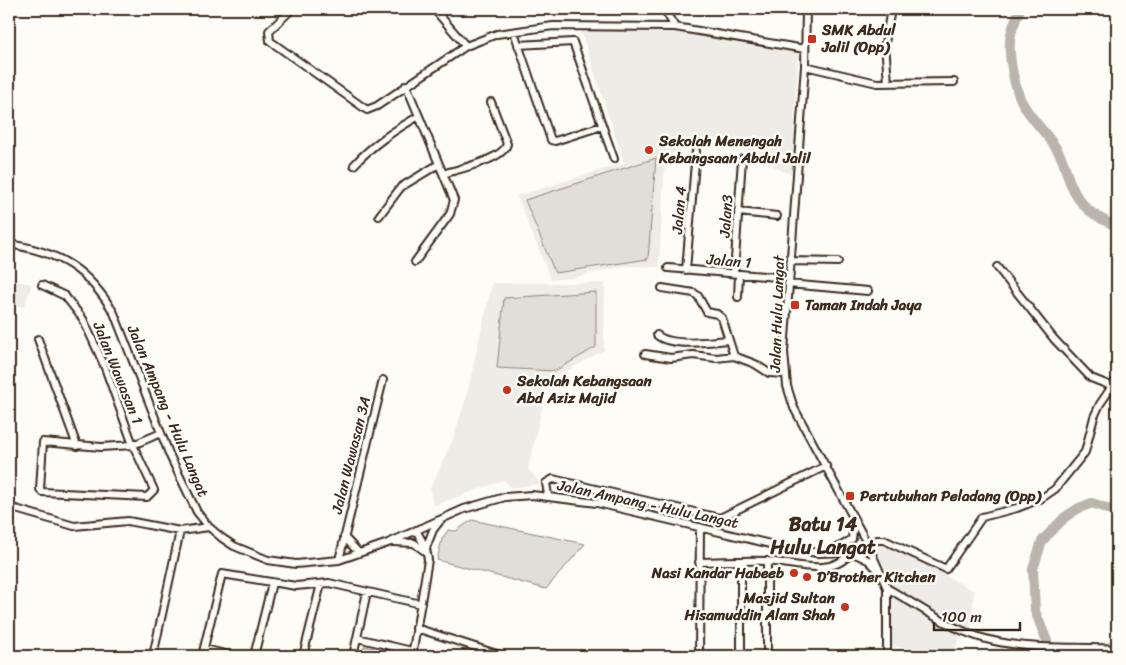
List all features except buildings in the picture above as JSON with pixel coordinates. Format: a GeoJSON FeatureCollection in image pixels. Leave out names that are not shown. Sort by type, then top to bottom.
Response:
{"type":"FeatureCollection","features":[{"type":"Feature","properties":{"kind":"street"},"geometry":{"type":"LineString","coordinates":[[292,9],[269,31],[270,41],[363,109],[378,106],[406,85],[466,46],[497,34],[553,26],[675,27],[805,49]]}},
{"type":"Feature","properties":{"kind":"street"},"geometry":{"type":"LineString","coordinates":[[434,9],[466,46]]}},
{"type":"Feature","properties":{"kind":"street"},"geometry":{"type":"LineString","coordinates":[[664,9],[675,27]]}},
{"type":"Feature","properties":{"kind":"street","name":"Jalan Hulu Langat"},"geometry":{"type":"LineString","coordinates":[[806,9],[804,66],[784,352],[787,386],[794,408],[868,545],[887,588],[887,656]]}},
{"type":"Feature","properties":{"kind":"street"},"geometry":{"type":"LineString","coordinates":[[888,83],[884,43],[891,9]]}},
{"type":"Feature","properties":{"kind":"street"},"geometry":{"type":"LineString","coordinates":[[514,32],[551,140],[555,141],[602,126]]}},
{"type":"Feature","properties":{"kind":"street"},"geometry":{"type":"LineString","coordinates":[[518,45],[572,41],[614,160]]}},
{"type":"Feature","properties":{"kind":"street"},"geometry":{"type":"LineString","coordinates":[[804,66],[888,83],[954,82]]}},
{"type":"Feature","properties":{"kind":"street"},"geometry":{"type":"LineString","coordinates":[[406,85],[454,200],[453,208],[415,262]]}},
{"type":"Feature","properties":{"kind":"street"},"geometry":{"type":"LineString","coordinates":[[443,174],[497,156],[505,150],[506,144],[491,102]]}},
{"type":"Feature","properties":{"kind":"street"},"geometry":{"type":"LineString","coordinates":[[354,165],[366,151],[391,132],[418,116]]}},
{"type":"Feature","properties":{"kind":"street","name":"Jalan 4"},"geometry":{"type":"LineString","coordinates":[[686,270],[696,151]]}},
{"type":"Feature","properties":{"kind":"street","name":"Jalan3"},"geometry":{"type":"LineString","coordinates":[[738,297],[736,274],[742,159]]}},
{"type":"Feature","properties":{"kind":"street"},"geometry":{"type":"LineString","coordinates":[[378,216],[401,187],[439,164]]}},
{"type":"Feature","properties":{"kind":"street"},"geometry":{"type":"LineString","coordinates":[[738,212],[777,216]]}},
{"type":"Feature","properties":{"kind":"street","name":"Jalan Ampang - Hulu Langat"},"geometry":{"type":"LineString","coordinates":[[9,244],[57,256],[84,274],[102,294],[114,313],[161,433],[190,499],[209,528],[234,546],[268,560],[296,564],[339,560],[388,543],[464,509],[505,497],[548,495],[597,503],[783,547],[817,553],[852,552],[877,540],[890,541],[939,567],[947,568],[982,517],[1016,508],[1042,498],[1055,489],[1085,452],[1094,417],[1111,386]]}},
{"type":"Feature","properties":{"kind":"street"},"geometry":{"type":"LineString","coordinates":[[791,261],[838,262]]}},
{"type":"Feature","properties":{"kind":"street"},"geometry":{"type":"LineString","coordinates":[[997,267],[1054,339],[1085,372],[1098,383],[1111,386],[1117,379]]}},
{"type":"Feature","properties":{"kind":"street","name":"Jalan 1"},"geometry":{"type":"LineString","coordinates":[[668,268],[736,274],[868,291]]}},
{"type":"Feature","properties":{"kind":"street","name":"Jalan Wawasan 1"},"geometry":{"type":"LineString","coordinates":[[42,285],[65,296],[83,319],[104,365],[133,445],[154,486],[152,495],[147,497],[42,492],[40,489],[43,442],[77,446]]}},
{"type":"Feature","properties":{"kind":"street"},"geometry":{"type":"LineString","coordinates":[[662,288],[697,294],[707,312],[717,314],[722,318],[734,356]]}},
{"type":"Feature","properties":{"kind":"street"},"geometry":{"type":"LineString","coordinates":[[657,335],[671,341],[706,342],[728,340]]}},
{"type":"Feature","properties":{"kind":"street"},"geometry":{"type":"LineString","coordinates":[[38,339],[77,446],[133,445],[161,433]]}},
{"type":"Feature","properties":{"kind":"street"},"geometry":{"type":"LineString","coordinates":[[645,354],[671,358],[734,356],[755,364],[769,373],[786,374]]}},
{"type":"Feature","properties":{"kind":"street","name":"Jalan Wawasan 3A"},"geometry":{"type":"LineString","coordinates":[[339,560],[383,380]]}},
{"type":"Feature","properties":{"kind":"street"},"geometry":{"type":"LineString","coordinates":[[548,495],[546,483],[553,479],[720,518],[826,466]]}},
{"type":"Feature","properties":{"kind":"street"},"geometry":{"type":"LineString","coordinates":[[9,507],[74,526],[128,521],[180,531],[209,528]]}},
{"type":"Feature","properties":{"kind":"street"},"geometry":{"type":"LineString","coordinates":[[357,638],[412,654],[427,569],[427,551],[433,530],[443,518]]}},
{"type":"Feature","properties":{"kind":"street"},"geometry":{"type":"LineString","coordinates":[[817,553],[846,544],[852,539],[854,520]]}},
{"type":"Feature","properties":{"kind":"street"},"geometry":{"type":"LineString","coordinates":[[699,656],[700,527]]}},
{"type":"Feature","properties":{"kind":"street"},"geometry":{"type":"LineString","coordinates":[[416,530],[427,551]]}},
{"type":"Feature","properties":{"kind":"street"},"geometry":{"type":"LineString","coordinates":[[153,656],[180,531]]}},
{"type":"Feature","properties":{"kind":"street","name":"Jalan Wawasan 3A"},"geometry":{"type":"LineString","coordinates":[[344,537],[359,553]]}},
{"type":"Feature","properties":{"kind":"street"},"geometry":{"type":"LineString","coordinates":[[388,543],[410,542],[427,551]]}},
{"type":"Feature","properties":{"kind":"street"},"geometry":{"type":"LineString","coordinates":[[699,562],[767,561],[806,567],[827,566],[842,563],[852,552],[868,560],[876,568],[887,588],[964,631],[1016,645],[1117,649]]}},
{"type":"Feature","properties":{"kind":"street"},"geometry":{"type":"LineString","coordinates":[[741,561],[741,656]]}},
{"type":"Feature","properties":{"kind":"street"},"geometry":{"type":"LineString","coordinates":[[766,656],[767,561]]}},
{"type":"Feature","properties":{"kind":"street"},"geometry":{"type":"LineString","coordinates":[[234,656],[203,653],[222,574],[296,586],[321,584],[421,604]]}},
{"type":"Feature","properties":{"kind":"street"},"geometry":{"type":"LineString","coordinates":[[254,656],[272,583]]}},
{"type":"Feature","properties":{"kind":"street"},"geometry":{"type":"LineString","coordinates":[[303,656],[321,584]]}},
{"type":"Feature","properties":{"kind":"street"},"geometry":{"type":"LineString","coordinates":[[353,656],[367,592]]}},
{"type":"Feature","properties":{"kind":"street"},"geometry":{"type":"LineString","coordinates":[[416,628],[503,656]]}},
{"type":"Feature","properties":{"kind":"shaded area","name":"Sekolah Menengah Kebangsaan Abdul Jalil"},"geometry":{"type":"Polygon","coordinates":[[[581,31],[675,31],[798,52],[792,175],[718,139],[693,143],[665,157],[659,267],[624,266],[572,278],[551,280],[517,196],[624,163],[581,31]]]}},
{"type":"Feature","properties":{"kind":"shaded area"},"geometry":{"type":"Polygon","coordinates":[[[656,158],[648,259],[555,273],[525,200],[656,158]]]}},
{"type":"Feature","properties":{"kind":"shaded area"},"geometry":{"type":"Polygon","coordinates":[[[9,280],[32,284],[24,307],[9,304],[9,280]]]}},
{"type":"Feature","properties":{"kind":"shaded area","name":"Sekolah Kebangsaan Abd Aziz Majid"},"geometry":{"type":"Polygon","coordinates":[[[492,283],[605,283],[604,350],[548,382],[528,469],[541,484],[511,488],[504,480],[433,506],[430,489],[453,439],[466,398],[492,283]]]}},
{"type":"Feature","properties":{"kind":"shaded area"},"geometry":{"type":"Polygon","coordinates":[[[596,292],[596,347],[555,371],[497,368],[504,298],[596,292]]]}},
{"type":"Feature","properties":{"kind":"shaded area"},"geometry":{"type":"Polygon","coordinates":[[[472,520],[585,544],[546,589],[437,560],[442,539],[448,530],[456,531],[472,520]]]}},
{"type":"Feature","properties":{"kind":"shaded area"},"geometry":{"type":"Polygon","coordinates":[[[881,542],[889,544],[974,591],[971,630],[964,628],[954,651],[949,656],[926,656],[911,649],[891,646],[893,595],[872,547],[881,542]]]}},
{"type":"Feature","properties":{"kind":"shaded area"},"geometry":{"type":"Polygon","coordinates":[[[1117,632],[1117,656],[1100,656],[1099,642],[1116,641],[1117,632]]]}},
{"type":"Feature","properties":{"kind":"shaded area"},"geometry":{"type":"Polygon","coordinates":[[[364,646],[407,655],[361,656],[364,646]]]}},
{"type":"Feature","properties":{"kind":"waterway"},"geometry":{"type":"LineString","coordinates":[[1020,9],[1010,41],[1014,80],[1020,97],[1027,111],[1051,140],[1059,153],[1079,200],[1090,211],[1117,226]]}},
{"type":"Feature","properties":{"kind":"waterway"},"geometry":{"type":"LineString","coordinates":[[1053,656],[1035,611],[1033,569],[1042,541],[1065,517],[1079,508],[1092,503],[1117,512]]}},
{"type":"Feature","properties":{"kind":"place","name":"SMK Abdul Jalil (Opp)"},"geometry":{"type":"Point","coordinates":[812,39]}},
{"type":"Feature","properties":{"kind":"place","name":"Sekolah Menengah Kebangsaan Abdul Jalil"},"geometry":{"type":"Point","coordinates":[649,150]}},
{"type":"Feature","properties":{"kind":"place","name":"Taman Indah Jaya"},"geometry":{"type":"Point","coordinates":[795,305]}},
{"type":"Feature","properties":{"kind":"place","name":"Sekolah Kebangsaan Abd Aziz Majid"},"geometry":{"type":"Point","coordinates":[507,390]}},
{"type":"Feature","properties":{"kind":"place","name":"Pertubuhan Peladang (Opp)"},"geometry":{"type":"Point","coordinates":[850,496]}},
{"type":"Feature","properties":{"kind":"place","name":"Nasi Kandar Habeeb"},"geometry":{"type":"Point","coordinates":[794,573]}},
{"type":"Feature","properties":{"kind":"place","name":"D’Brother Kitchen"},"geometry":{"type":"Point","coordinates":[807,577]}},
{"type":"Feature","properties":{"kind":"place","name":"Masjid Sultan Hisamuddin Alam Shah"},"geometry":{"type":"Point","coordinates":[845,607]}},
{"type":"Feature","properties":{"kind":"district","name":"Batu 14 Hulu Langat"},"geometry":{"type":"Point","coordinates":[823,536]}}]}
